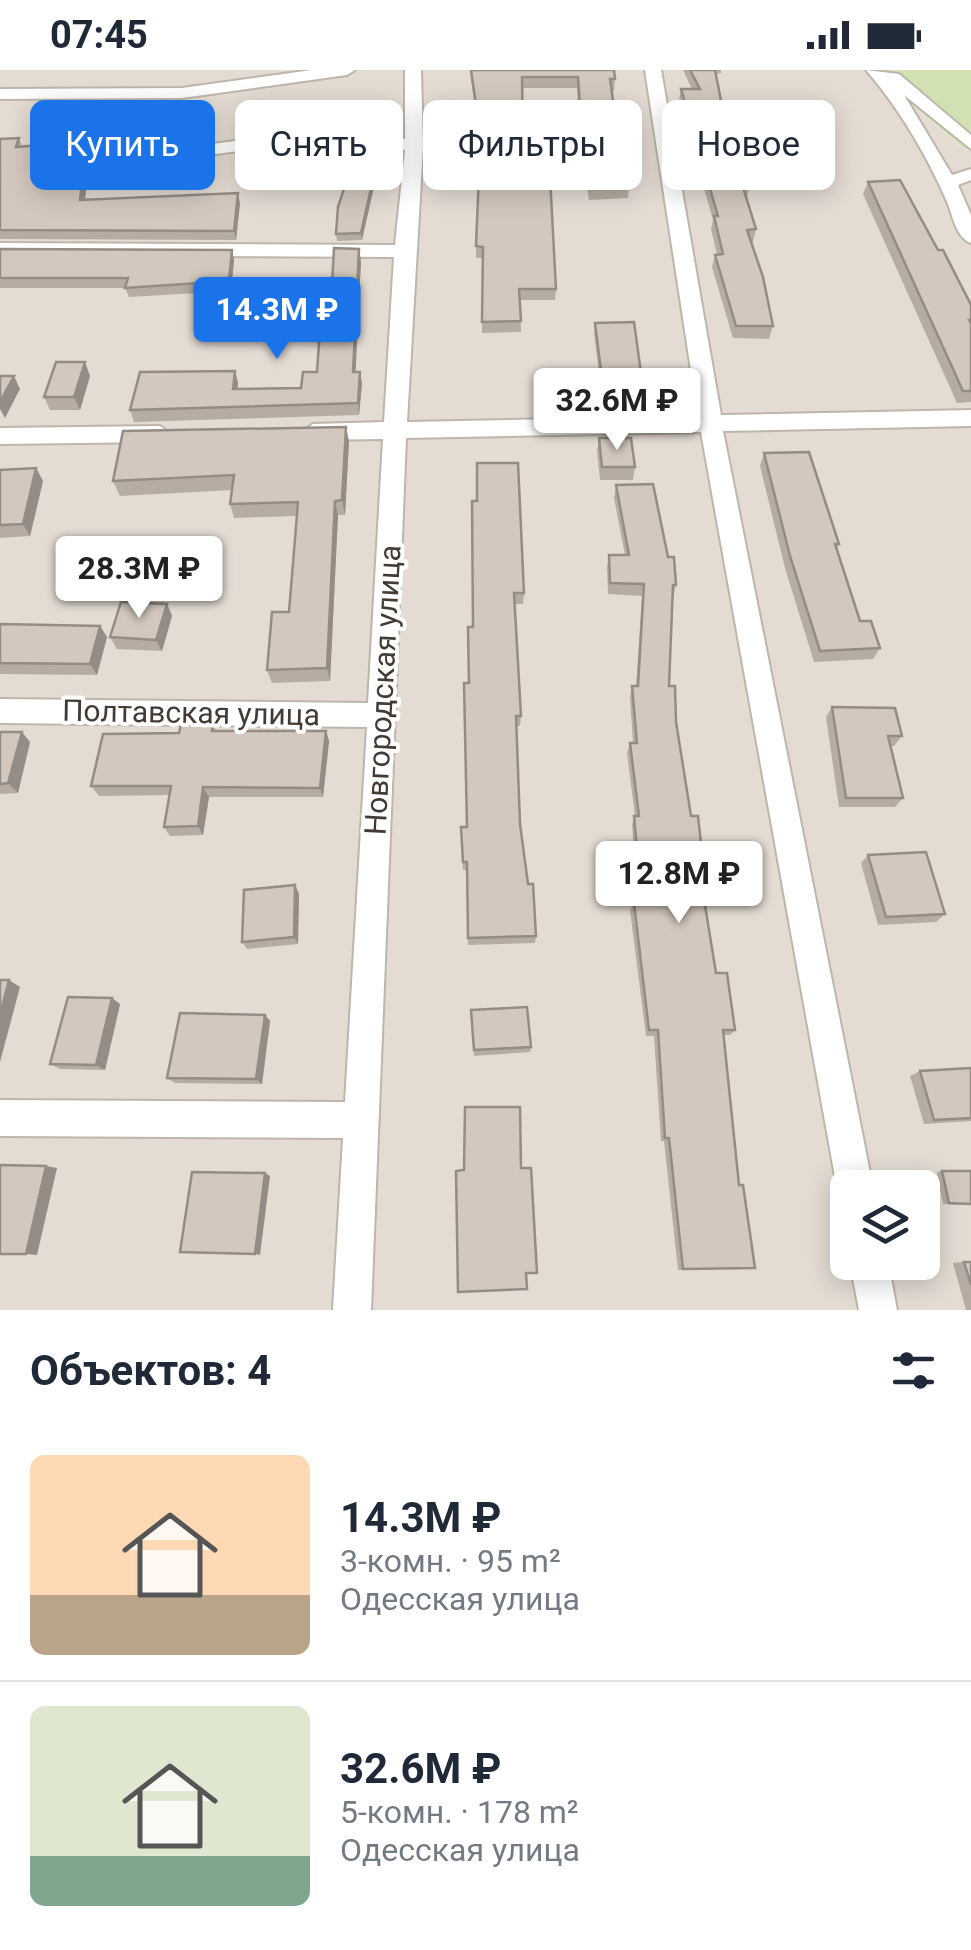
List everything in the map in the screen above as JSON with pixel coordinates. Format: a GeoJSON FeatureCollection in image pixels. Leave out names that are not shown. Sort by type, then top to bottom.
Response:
{"type":"FeatureCollection","features":[{"type":"Feature","properties":{"kind":"street"},"geometry":{"type":"LineString","coordinates":[[0,94],[182,92],[347,70]]}},
{"type":"Feature","properties":{"kind":"street","name":"Новгородская улица"},"geometry":{"type":"LineString","coordinates":[[352,1310],[404,251],[414,146],[414,70]]}},
{"type":"Feature","properties":{"kind":"street"},"geometry":{"type":"LineString","coordinates":[[653,70],[711,426],[852,1170]]}},
{"type":"Feature","properties":{"kind":"street"},"geometry":{"type":"LineString","coordinates":[[874,70],[887,82],[948,184],[971,237]]}},
{"type":"Feature","properties":{"kind":"street"},"geometry":{"type":"LineString","coordinates":[[885,70],[971,144]]}},
{"type":"Feature","properties":{"kind":"street"},"geometry":{"type":"LineString","coordinates":[[215,152],[312,138],[368,138],[414,146]]}},
{"type":"Feature","properties":{"kind":"street"},"geometry":{"type":"LineString","coordinates":[[948,184],[971,174]]}},
{"type":"Feature","properties":{"kind":"street"},"geometry":{"type":"LineString","coordinates":[[0,249],[404,251]]}},
{"type":"Feature","properties":{"kind":"street"},"geometry":{"type":"LineString","coordinates":[[296,432],[971,418]]}},
{"type":"Feature","properties":{"kind":"street"},"geometry":{"type":"LineString","coordinates":[[0,436],[178,434]]}},
{"type":"Feature","properties":{"kind":"street","name":"Полтавская улица"},"geometry":{"type":"LineString","coordinates":[[0,711],[381,716]]}},
{"type":"Feature","properties":{"kind":"street"},"geometry":{"type":"LineString","coordinates":[[0,1118],[362,1120]]}},
{"type":"Feature","properties":{"kind":"street"},"geometry":{"type":"LineString","coordinates":[[872,1280],[878,1310]]}},
{"type":"Feature","properties":{"kind":"shaded area"},"geometry":{"type":"Polygon","coordinates":[[[0,70],[871,70],[960,146],[971,151],[971,1310],[0,1310],[0,70]]]}},
{"type":"Feature","properties":{"kind":"green space"},"geometry":{"type":"Polygon","coordinates":[[[871,70],[971,70],[971,151],[961,146],[871,70]]]}},
{"type":"Feature","properties":{"kind":"building"},"geometry":{"type":"Polygon","coordinates":[[[471,70],[614,70],[615,79],[610,79],[613,100],[580,100],[578,77],[522,77],[522,100],[475,100],[471,70]]]}},
{"type":"Feature","properties":{"kind":"building"},"geometry":{"type":"Polygon","coordinates":[[[690,70],[715,70],[721,100],[684,100],[681,89],[700,89],[690,70]]]}},
{"type":"Feature","properties":{"kind":"building"},"geometry":{"type":"Polygon","coordinates":[[[19,138],[16,147],[30,146],[30,190],[81,190],[80,200],[238,193],[234,231],[0,230],[0,139],[19,138]]]}},
{"type":"Feature","properties":{"kind":"building"},"geometry":{"type":"Polygon","coordinates":[[[900,180],[971,305],[971,391],[963,391],[868,182],[900,180]]]}},
{"type":"Feature","properties":{"kind":"building"},"geometry":{"type":"Polygon","coordinates":[[[344,190],[371,190],[361,233],[336,234],[344,190]]]}},
{"type":"Feature","properties":{"kind":"building"},"geometry":{"type":"Polygon","coordinates":[[[478,190],[551,190],[556,289],[519,289],[521,321],[482,322],[483,247],[476,246],[478,190]]]}},
{"type":"Feature","properties":{"kind":"building"},"geometry":{"type":"Polygon","coordinates":[[[710,190],[744,190],[756,229],[747,230],[763,277],[773,326],[736,326],[715,255],[723,254],[714,216],[718,216],[710,190]]]}},
{"type":"Feature","properties":{"kind":"building"},"geometry":{"type":"Polygon","coordinates":[[[334,248],[359,249],[353,372],[360,372],[358,403],[130,410],[140,372],[235,371],[233,389],[301,388],[303,372],[317,372],[323,285],[332,285],[334,248]]]}},
{"type":"Feature","properties":{"kind":"building"},"geometry":{"type":"Polygon","coordinates":[[[0,249],[232,250],[229,281],[125,288],[128,278],[0,278],[0,249]]]}},
{"type":"Feature","properties":{"kind":"building"},"geometry":{"type":"Polygon","coordinates":[[[634,322],[645,402],[605,403],[595,323],[634,322]]]}},
{"type":"Feature","properties":{"kind":"building"},"geometry":{"type":"Polygon","coordinates":[[[56,362],[85,362],[74,397],[44,397],[56,362]]]}},
{"type":"Feature","properties":{"kind":"building"},"geometry":{"type":"Polygon","coordinates":[[[0,376],[14,376],[0,402],[0,376]]]}},
{"type":"Feature","properties":{"kind":"building"},"geometry":{"type":"Polygon","coordinates":[[[346,427],[342,500],[335,501],[327,668],[267,670],[272,612],[289,612],[298,502],[230,504],[234,475],[113,481],[123,431],[346,427]]]}},
{"type":"Feature","properties":{"kind":"building"},"geometry":{"type":"Polygon","coordinates":[[[599,438],[631,438],[635,467],[602,467],[599,438]]]}},
{"type":"Feature","properties":{"kind":"building"},"geometry":{"type":"Polygon","coordinates":[[[809,452],[860,621],[871,621],[880,648],[820,651],[790,556],[764,453],[809,452]]]}},
{"type":"Feature","properties":{"kind":"building"},"geometry":{"type":"Polygon","coordinates":[[[477,463],[518,463],[524,593],[514,593],[521,716],[516,716],[520,824],[528,884],[533,884],[536,936],[468,938],[467,862],[463,862],[461,827],[467,827],[464,683],[469,683],[468,627],[473,627],[472,501],[477,501],[477,463]]]}},
{"type":"Feature","properties":{"kind":"building"},"geometry":{"type":"Polygon","coordinates":[[[36,468],[23,524],[0,525],[0,470],[36,468]]]}},
{"type":"Feature","properties":{"kind":"building"},"geometry":{"type":"Polygon","coordinates":[[[653,484],[668,557],[674,557],[676,585],[669,686],[675,686],[676,722],[691,816],[698,816],[703,862],[698,862],[716,973],[727,973],[735,1030],[723,1030],[739,1185],[743,1185],[755,1268],[683,1269],[669,1138],[665,1138],[658,1030],[649,1030],[634,903],[642,902],[634,816],[639,816],[630,743],[637,743],[632,686],[638,686],[644,584],[610,583],[609,555],[629,555],[616,485],[653,484]]]}},
{"type":"Feature","properties":{"kind":"building"},"geometry":{"type":"Polygon","coordinates":[[[121,602],[167,604],[156,640],[110,637],[121,602]]]}},
{"type":"Feature","properties":{"kind":"building"},"geometry":{"type":"Polygon","coordinates":[[[0,624],[100,626],[90,664],[0,663],[0,624]]]}},
{"type":"Feature","properties":{"kind":"building"},"geometry":{"type":"Polygon","coordinates":[[[832,707],[895,708],[902,736],[888,736],[903,798],[846,798],[832,707]]]}},
{"type":"Feature","properties":{"kind":"building"},"geometry":{"type":"Polygon","coordinates":[[[213,724],[212,731],[326,731],[320,788],[203,787],[198,826],[164,827],[171,786],[91,786],[103,734],[179,733],[181,725],[213,724]]]}},
{"type":"Feature","properties":{"kind":"building"},"geometry":{"type":"Polygon","coordinates":[[[0,732],[22,732],[8,783],[0,784],[0,732]]]}},
{"type":"Feature","properties":{"kind":"building"},"geometry":{"type":"Polygon","coordinates":[[[926,852],[945,914],[886,917],[868,855],[926,852]]]}},
{"type":"Feature","properties":{"kind":"building"},"geometry":{"type":"Polygon","coordinates":[[[295,885],[294,937],[242,942],[244,890],[295,885]]]}},
{"type":"Feature","properties":{"kind":"building"},"geometry":{"type":"Polygon","coordinates":[[[0,980],[9,980],[0,1015],[0,980]]]}},
{"type":"Feature","properties":{"kind":"building"},"geometry":{"type":"Polygon","coordinates":[[[68,997],[112,998],[96,1065],[50,1064],[68,997]]]}},
{"type":"Feature","properties":{"kind":"building"},"geometry":{"type":"Polygon","coordinates":[[[527,1007],[531,1047],[474,1050],[471,1010],[527,1007]]]}},
{"type":"Feature","properties":{"kind":"building"},"geometry":{"type":"Polygon","coordinates":[[[180,1013],[265,1015],[256,1079],[167,1078],[180,1013]]]}},
{"type":"Feature","properties":{"kind":"building"},"geometry":{"type":"Polygon","coordinates":[[[971,1068],[971,1118],[934,1120],[920,1071],[971,1068]]]}},
{"type":"Feature","properties":{"kind":"building"},"geometry":{"type":"Polygon","coordinates":[[[465,1107],[520,1107],[521,1168],[531,1168],[537,1273],[526,1273],[527,1289],[458,1292],[456,1171],[464,1170],[465,1107]]]}},
{"type":"Feature","properties":{"kind":"building"},"geometry":{"type":"Polygon","coordinates":[[[0,1165],[46,1166],[26,1254],[0,1254],[0,1165]]]}},
{"type":"Feature","properties":{"kind":"building"},"geometry":{"type":"Polygon","coordinates":[[[942,1171],[971,1171],[971,1204],[949,1203],[942,1171]]]}},
{"type":"Feature","properties":{"kind":"building"},"geometry":{"type":"Polygon","coordinates":[[[192,1172],[265,1173],[255,1254],[180,1252],[192,1172]]]}},
{"type":"Feature","properties":{"kind":"building"},"geometry":{"type":"Polygon","coordinates":[[[964,1262],[971,1262],[971,1285],[964,1262]]]}}]}
